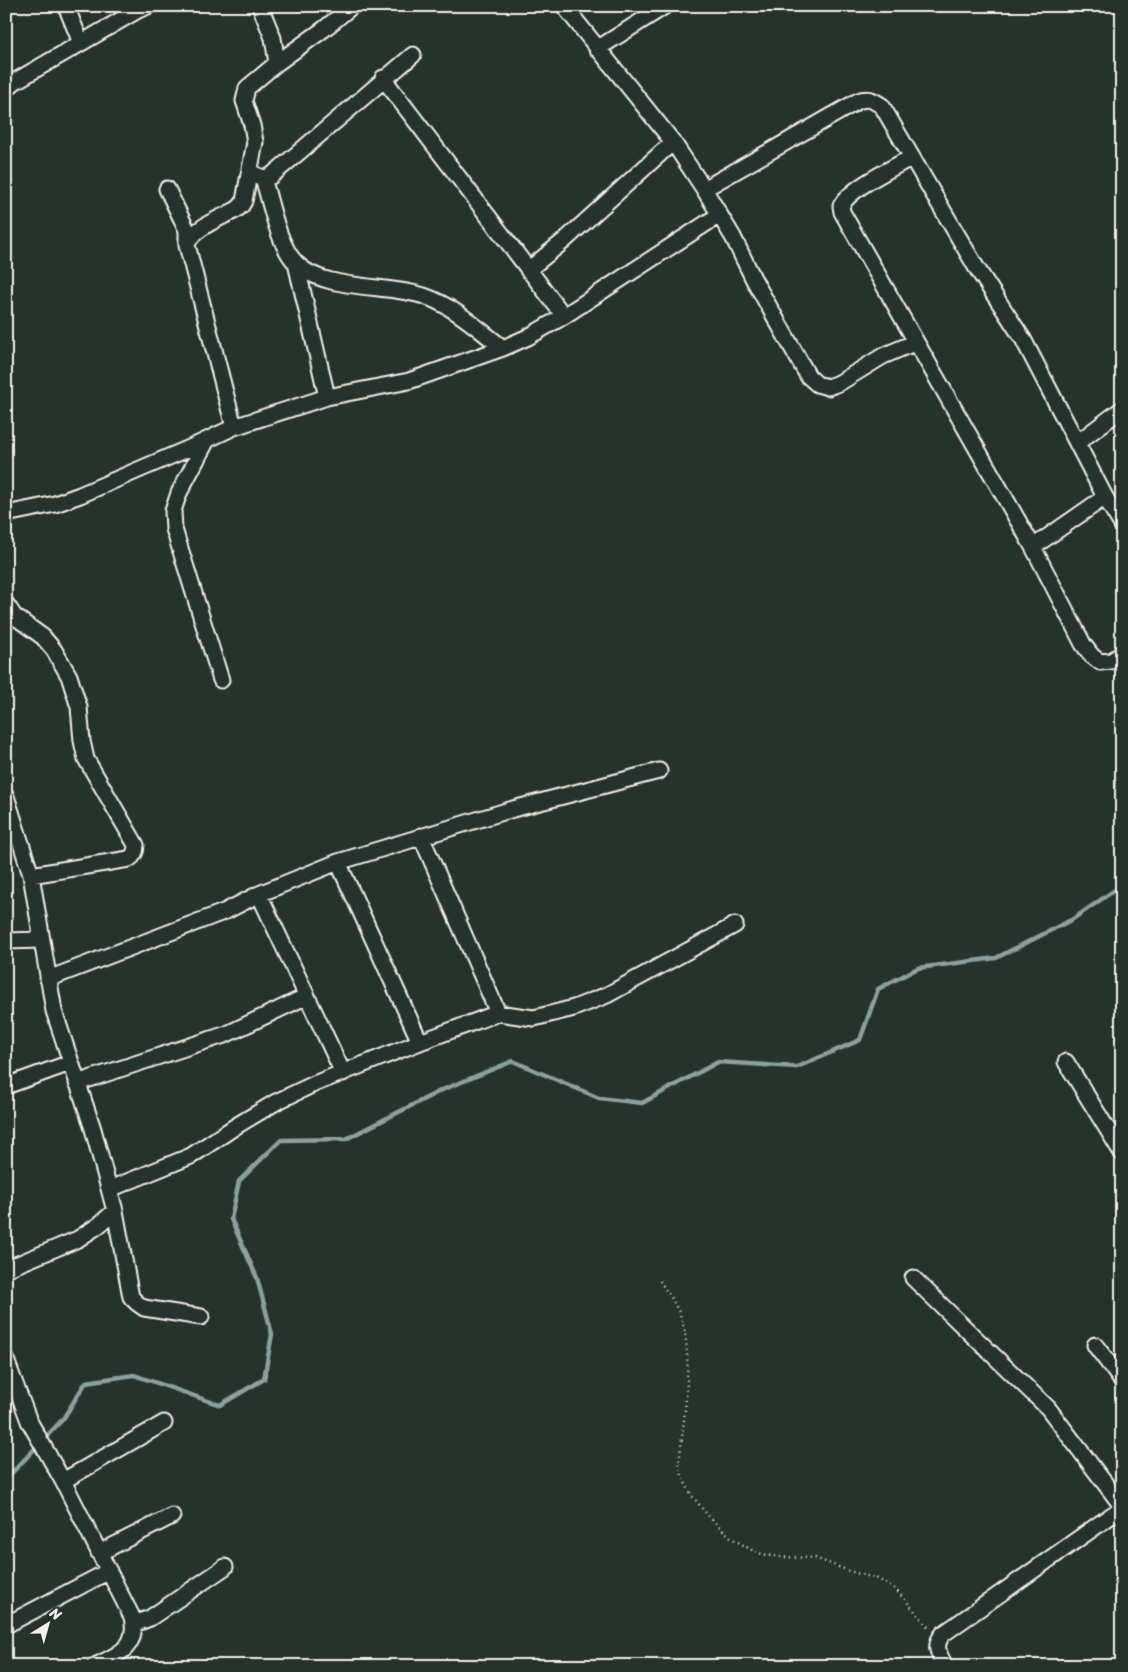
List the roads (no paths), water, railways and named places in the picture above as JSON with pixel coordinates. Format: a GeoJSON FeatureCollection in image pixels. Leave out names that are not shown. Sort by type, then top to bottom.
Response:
{"type":"FeatureCollection","features":[{"type":"Feature","properties":{"kind":"street"},"geometry":{"type":"LineString","coordinates":[[66,6],[81,43]]}},
{"type":"Feature","properties":{"kind":"street"},"geometry":{"type":"LineString","coordinates":[[6,90],[14,82],[148,6]]}},
{"type":"Feature","properties":{"kind":"street"},"geometry":{"type":"LineString","coordinates":[[260,6],[273,38],[277,63]]}},
{"type":"Feature","properties":{"kind":"street"},"geometry":{"type":"LineString","coordinates":[[187,245],[191,235],[241,206],[255,142],[244,101],[251,84],[352,6]]}},
{"type":"Feature","properties":{"kind":"street"},"geometry":{"type":"LineString","coordinates":[[564,6],[673,142],[704,189],[808,376],[817,384],[828,387],[839,383],[876,360],[916,342]]}},
{"type":"Feature","properties":{"kind":"street"},"geometry":{"type":"LineString","coordinates":[[598,49],[665,6]]}},
{"type":"Feature","properties":{"kind":"street"},"geometry":{"type":"LineString","coordinates":[[250,167],[257,175],[263,178],[271,176],[383,78],[413,55]]}},
{"type":"Feature","properties":{"kind":"street"},"geometry":{"type":"LineString","coordinates":[[383,78],[564,316]]}},
{"type":"Feature","properties":{"kind":"street"},"geometry":{"type":"LineString","coordinates":[[704,189],[858,101],[865,98],[875,101],[882,106],[976,267],[1023,339],[1105,498],[1120,518]]}},
{"type":"Feature","properties":{"kind":"street"},"geometry":{"type":"LineString","coordinates":[[528,270],[586,222],[673,142]]}},
{"type":"Feature","properties":{"kind":"street"},"geometry":{"type":"LineString","coordinates":[[912,157],[854,191],[841,206],[842,212],[1033,547],[1083,644],[1092,656],[1100,662],[1111,662],[1122,654]]}},
{"type":"Feature","properties":{"kind":"street"},"geometry":{"type":"LineString","coordinates":[[263,178],[288,252],[296,263],[308,272],[331,280],[422,295],[458,313],[503,348]]}},
{"type":"Feature","properties":{"kind":"street"},"geometry":{"type":"LineString","coordinates":[[167,189],[187,230],[187,245],[234,427]]}},
{"type":"Feature","properties":{"kind":"street"},"geometry":{"type":"LineString","coordinates":[[6,514],[55,504],[80,495],[234,427],[327,397],[410,381],[503,348],[564,316],[719,214]]}},
{"type":"Feature","properties":{"kind":"street"},"geometry":{"type":"LineString","coordinates":[[296,263],[327,397]]}},
{"type":"Feature","properties":{"kind":"street"},"geometry":{"type":"LineString","coordinates":[[1077,443],[1122,409]]}},
{"type":"Feature","properties":{"kind":"street"},"geometry":{"type":"LineString","coordinates":[[207,440],[179,493],[173,511],[174,529],[221,680]]}},
{"type":"Feature","properties":{"kind":"street"},"geometry":{"type":"LineString","coordinates":[[1033,547],[1105,498]]}},
{"type":"Feature","properties":{"kind":"street"},"geometry":{"type":"LineString","coordinates":[[6,604],[14,616],[43,637],[54,650],[69,676],[79,707],[82,740],[86,758],[136,845],[136,850],[132,857],[128,859],[31,875]]}},
{"type":"Feature","properties":{"kind":"street"},"geometry":{"type":"LineString","coordinates":[[48,979],[226,911],[259,894],[338,862],[513,809],[659,771]]}},
{"type":"Feature","properties":{"kind":"street"},"geometry":{"type":"LineString","coordinates":[[6,796],[31,875],[54,1011],[93,1129],[110,1189],[131,1297],[144,1308],[201,1317]]}},
{"type":"Feature","properties":{"kind":"street"},"geometry":{"type":"LineString","coordinates":[[421,836],[498,1013]]}},
{"type":"Feature","properties":{"kind":"street"},"geometry":{"type":"LineString","coordinates":[[338,862],[420,1042]]}},
{"type":"Feature","properties":{"kind":"street"},"geometry":{"type":"LineString","coordinates":[[259,894],[343,1073]]}},
{"type":"Feature","properties":{"kind":"street"},"geometry":{"type":"LineString","coordinates":[[110,1189],[191,1156],[276,1102],[343,1073],[498,1013],[534,1018],[574,1008],[606,995],[735,925]]}},
{"type":"Feature","properties":{"kind":"street"},"geometry":{"type":"LineString","coordinates":[[6,941],[42,940]]}},
{"type":"Feature","properties":{"kind":"street"},"geometry":{"type":"LineString","coordinates":[[77,1084],[227,1034],[307,996]]}},
{"type":"Feature","properties":{"kind":"street"},"geometry":{"type":"LineString","coordinates":[[1066,1062],[1122,1153]]}},
{"type":"Feature","properties":{"kind":"street"},"geometry":{"type":"LineString","coordinates":[[6,1086],[70,1063]]}},
{"type":"Feature","properties":{"kind":"street"},"geometry":{"type":"LineString","coordinates":[[6,1269],[78,1239],[99,1225],[115,1211]]}},
{"type":"Feature","properties":{"kind":"street"},"geometry":{"type":"LineString","coordinates":[[913,1278],[1048,1408],[1122,1507],[943,1634],[936,1646],[944,1666]]}},
{"type":"Feature","properties":{"kind":"street"},"geometry":{"type":"LineString","coordinates":[[1095,1345],[1122,1381]]}},
{"type":"Feature","properties":{"kind":"street"},"geometry":{"type":"LineString","coordinates":[[6,1360],[29,1421],[63,1482],[132,1617],[134,1626],[133,1636],[128,1646],[120,1653],[96,1666]]}},
{"type":"Feature","properties":{"kind":"street"},"geometry":{"type":"LineString","coordinates":[[63,1482],[164,1423]]}},
{"type":"Feature","properties":{"kind":"street"},"geometry":{"type":"LineString","coordinates":[[99,1553],[172,1516]]}},
{"type":"Feature","properties":{"kind":"street"},"geometry":{"type":"LineString","coordinates":[[134,1626],[134,1624],[150,1618],[225,1567]]}},
{"type":"Feature","properties":{"kind":"street"},"geometry":{"type":"LineString","coordinates":[[6,1626],[109,1571]]}},
{"type":"Feature","properties":{"kind":"waterway"},"geometry":{"type":"LineString","coordinates":[[6,1479],[63,1419],[86,1382],[134,1375],[220,1405],[264,1379],[272,1334],[257,1278],[231,1219],[239,1181],[281,1140],[346,1139],[442,1090],[513,1061],[599,1098],[642,1103],[718,1062],[797,1067],[860,1040],[878,989],[918,968],[996,958],[1073,919],[1122,885]]}}]}
